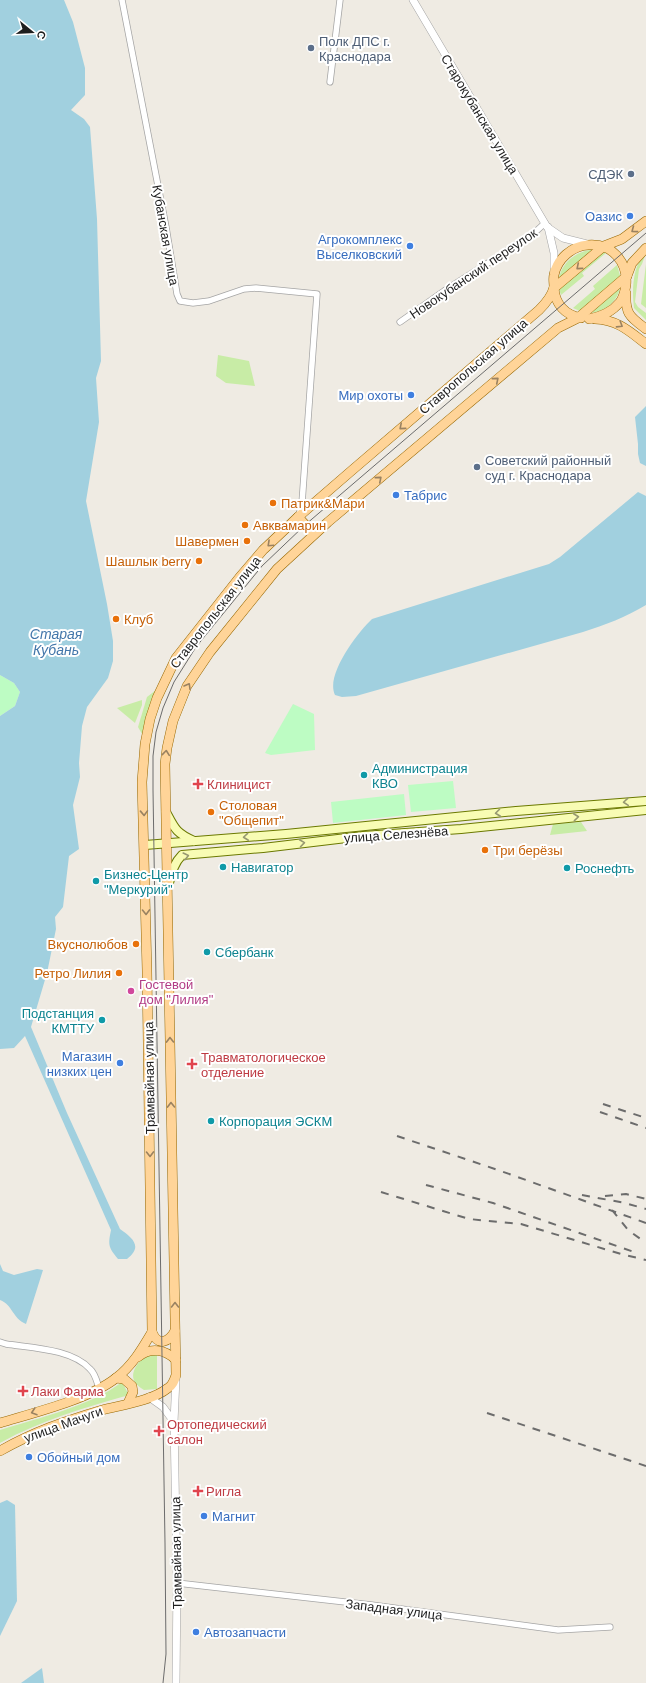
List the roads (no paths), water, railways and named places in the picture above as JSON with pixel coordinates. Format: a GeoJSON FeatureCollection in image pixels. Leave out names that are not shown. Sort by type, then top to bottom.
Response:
{"type":"FeatureCollection","features":[{"type":"Feature","properties":{"kind":"main road"},"geometry":{"type":"LineString","coordinates":[[554,288],[604,246],[622,239],[646,221]]}},
{"type":"Feature","properties":{"kind":"main road"},"geometry":{"type":"LineString","coordinates":[[646,329],[631,318],[627,312],[625,301],[627,276],[621,259],[604,246],[588,245],[574,249],[564,256],[558,264],[554,274],[554,288],[557,301],[561,308],[568,314],[578,318],[612,321],[646,344]]}},
{"type":"Feature","properties":{"kind":"main road"},"geometry":{"type":"LineString","coordinates":[[589,319],[606,314],[620,301],[625,291],[627,276],[632,263],[646,248]]}},
{"type":"Feature","properties":{"kind":"main road"},"geometry":{"type":"LineString","coordinates":[[578,318],[627,276]]}},
{"type":"Feature","properties":{"kind":"main road","name":"Ставропольская улица"},"geometry":{"type":"LineString","coordinates":[[150,719],[157,698],[176,658],[264,550],[298,517],[539,310],[545,304],[554,288]]}},
{"type":"Feature","properties":{"kind":"main road","name":"Ставропольская улица"},"geometry":{"type":"LineString","coordinates":[[173,721],[187,686],[210,652],[277,569],[314,534],[552,333],[562,325],[578,318]]}},
{"type":"Feature","properties":{"kind":"main road"},"geometry":{"type":"LineString","coordinates":[[298,517],[314,534]]}},
{"type":"Feature","properties":{"kind":"main road","name":"Трамвайная улица"},"geometry":{"type":"LineString","coordinates":[[150,719],[143,764],[152,1332]]}},
{"type":"Feature","properties":{"kind":"main road","name":"Трамвайная улица"},"geometry":{"type":"LineString","coordinates":[[173,721],[165,764],[176,1376]]}},
{"type":"Feature","properties":{"kind":"main road","name":"улица Селезнёва"},"geometry":{"type":"LineString","coordinates":[[145,845],[196,842],[516,811],[646,801]]}},
{"type":"Feature","properties":{"kind":"main road","name":"улица Селезнёва"},"geometry":{"type":"LineString","coordinates":[[168,887],[173,867],[182,855],[263,848],[363,836],[461,829],[646,810]]}},
{"type":"Feature","properties":{"kind":"main road"},"geometry":{"type":"LineString","coordinates":[[166,812],[176,831],[196,842]]}},
{"type":"Feature","properties":{"kind":"main road"},"geometry":{"type":"LineString","coordinates":[[152,1332],[154,1338],[158,1341],[165,1341],[170,1339],[175,1331]]}},
{"type":"Feature","properties":{"kind":"main road","name":"улица Мачуги"},"geometry":{"type":"LineString","coordinates":[[0,1423],[72,1400],[99,1388],[116,1378],[134,1360],[152,1332]]}},
{"type":"Feature","properties":{"kind":"main road"},"geometry":{"type":"LineString","coordinates":[[134,1360],[142,1354],[155,1350],[165,1352],[176,1360]]}},
{"type":"Feature","properties":{"kind":"main road","name":"улица Мачуги"},"geometry":{"type":"LineString","coordinates":[[0,1451],[24,1437],[66,1420],[149,1397],[169,1388],[173,1384],[176,1376]]}},
{"type":"Feature","properties":{"kind":"main road"},"geometry":{"type":"LineString","coordinates":[[116,1378],[124,1380],[132,1386],[133,1392],[128,1403]]}},
{"type":"Feature","properties":{"kind":"street","name":"Кубанская улица"},"geometry":{"type":"LineString","coordinates":[[122,0],[166,226],[177,294],[180,301],[193,303],[201,302],[244,289],[256,288],[317,294],[302,503],[298,517]]}},
{"type":"Feature","properties":{"kind":"street"},"geometry":{"type":"LineString","coordinates":[[330,82],[340,0]]}},
{"type":"Feature","properties":{"kind":"street","name":"Старокубанская улица"},"geometry":{"type":"LineString","coordinates":[[413,0],[546,225],[554,253],[554,274]]}},
{"type":"Feature","properties":{"kind":"street","name":"Старокубанская улица"},"geometry":{"type":"LineString","coordinates":[[546,225],[563,238],[588,245]]}},
{"type":"Feature","properties":{"kind":"street","name":"Новокубанский переулок"},"geometry":{"type":"LineString","coordinates":[[400,322],[444,290],[546,225]]}},
{"type":"Feature","properties":{"kind":"street"},"geometry":{"type":"LineString","coordinates":[[0,1342],[64,1353],[81,1361],[92,1370],[99,1388]]}},
{"type":"Feature","properties":{"kind":"street","name":"Трамвайная улица"},"geometry":{"type":"LineString","coordinates":[[176,1376],[174,1422],[177,1583],[176,1683]]}},
{"type":"Feature","properties":{"kind":"street"},"geometry":{"type":"LineString","coordinates":[[149,1397],[165,1410],[174,1422]]}},
{"type":"Feature","properties":{"kind":"street","name":"Западная улица"},"geometry":{"type":"LineString","coordinates":[[177,1583],[372,1605],[558,1630],[610,1627]]}},
{"type":"Feature","properties":{"kind":"water","name":"Старая Кубань"},"geometry":{"type":"Polygon","coordinates":[[[0,0],[64,0],[73,22],[85,68],[85,95],[71,110],[84,119],[90,127],[97,219],[101,361],[96,378],[99,422],[86,501],[107,604],[113,641],[113,661],[108,678],[87,707],[82,726],[79,763],[80,777],[73,805],[79,849],[69,856],[63,907],[55,917],[56,929],[47,973],[31,1027],[67,1113],[120,1229],[132,1239],[134,1243],[134,1251],[127,1259],[118,1259],[112,1252],[109,1243],[111,1230],[25,1036],[14,1048],[0,1049],[0,716],[15,706],[20,692],[14,683],[0,675],[0,0]]]}},
{"type":"Feature","properties":{"kind":"water"},"geometry":{"type":"Polygon","coordinates":[[[646,406],[646,466],[640,463],[635,417],[646,406]]]}},
{"type":"Feature","properties":{"kind":"water"},"geometry":{"type":"Polygon","coordinates":[[[638,492],[646,496],[646,605],[599,627],[583,632],[356,696],[342,697],[335,695],[333,687],[335,677],[344,654],[372,619],[549,564],[560,557],[638,492]]]}},
{"type":"Feature","properties":{"kind":"water"},"geometry":{"type":"Polygon","coordinates":[[[0,1264],[3,1271],[14,1275],[37,1269],[43,1270],[26,1324],[18,1318],[8,1305],[0,1300],[0,1264]]]}},
{"type":"Feature","properties":{"kind":"water"},"geometry":{"type":"Polygon","coordinates":[[[7,1500],[15,1505],[17,1601],[0,1636],[0,1503],[7,1500]]]}},
{"type":"Feature","properties":{"kind":"water"},"geometry":{"type":"Polygon","coordinates":[[[42,1668],[44,1683],[21,1683],[42,1668]]]}},
{"type":"Feature","properties":{"kind":"tram line"},"geometry":{"type":"LineString","coordinates":[[163,1683],[166,1654],[165,1543],[153,790],[153,756],[156,732],[163,708],[174,682],[196,647],[262,566],[305,525],[646,233]]}},
{"type":"Feature","properties":{"kind":"railway"},"geometry":{"type":"LineString","coordinates":[[603,1104],[646,1118]]}},
{"type":"Feature","properties":{"kind":"railway"},"geometry":{"type":"LineString","coordinates":[[600,1112],[646,1128]]}},
{"type":"Feature","properties":{"kind":"railway"},"geometry":{"type":"LineString","coordinates":[[397,1136],[498,1170],[646,1223]]}},
{"type":"Feature","properties":{"kind":"railway"},"geometry":{"type":"LineString","coordinates":[[426,1185],[493,1203],[637,1253]]}},
{"type":"Feature","properties":{"kind":"railway"},"geometry":{"type":"LineString","coordinates":[[381,1192],[469,1219],[521,1224],[646,1260]]}},
{"type":"Feature","properties":{"kind":"railway"},"geometry":{"type":"LineString","coordinates":[[605,1196],[626,1194],[646,1199]]}},
{"type":"Feature","properties":{"kind":"railway"},"geometry":{"type":"LineString","coordinates":[[582,1195],[625,1203],[646,1209]]}},
{"type":"Feature","properties":{"kind":"railway"},"geometry":{"type":"LineString","coordinates":[[612,1210],[628,1230],[646,1243]]}},
{"type":"Feature","properties":{"kind":"railway"},"geometry":{"type":"LineString","coordinates":[[487,1413],[646,1466]]}},
{"type":"Feature","properties":{"kind":"place","name":"Полк ДПС г. Краснодара"},"geometry":{"type":"Point","coordinates":[311,48]}},
{"type":"Feature","properties":{"kind":"place","name":"СДЭК"},"geometry":{"type":"Point","coordinates":[631,174]}},
{"type":"Feature","properties":{"kind":"place","name":"Оазис"},"geometry":{"type":"Point","coordinates":[630,216]}},
{"type":"Feature","properties":{"kind":"place","name":"Агрокомплекс Выселковский"},"geometry":{"type":"Point","coordinates":[410,246]}},
{"type":"Feature","properties":{"kind":"place","name":"Мир охоты"},"geometry":{"type":"Point","coordinates":[411,395]}},
{"type":"Feature","properties":{"kind":"place","name":"Советский районный суд г. Краснодара"},"geometry":{"type":"Point","coordinates":[477,467]}},
{"type":"Feature","properties":{"kind":"place","name":"Табрис"},"geometry":{"type":"Point","coordinates":[396,495]}},
{"type":"Feature","properties":{"kind":"place","name":"Патрик&Мари"},"geometry":{"type":"Point","coordinates":[273,503]}},
{"type":"Feature","properties":{"kind":"place","name":"Авквамарин"},"geometry":{"type":"Point","coordinates":[245,525]}},
{"type":"Feature","properties":{"kind":"place","name":"Шавермен"},"geometry":{"type":"Point","coordinates":[247,541]}},
{"type":"Feature","properties":{"kind":"place","name":"Шашлык berry"},"geometry":{"type":"Point","coordinates":[199,561]}},
{"type":"Feature","properties":{"kind":"place","name":"Клуб"},"geometry":{"type":"Point","coordinates":[116,619]}},
{"type":"Feature","properties":{"kind":"place","name":"Администрация КВО"},"geometry":{"type":"Point","coordinates":[364,775]}},
{"type":"Feature","properties":{"kind":"place","name":"Клиницист"},"geometry":{"type":"Point","coordinates":[198,784]}},
{"type":"Feature","properties":{"kind":"place","name":"Столовая \"Общепит\""},"geometry":{"type":"Point","coordinates":[211,812]}},
{"type":"Feature","properties":{"kind":"place","name":"Три берёзы"},"geometry":{"type":"Point","coordinates":[485,850]}},
{"type":"Feature","properties":{"kind":"place","name":"Навигатор"},"geometry":{"type":"Point","coordinates":[223,867]}},
{"type":"Feature","properties":{"kind":"place","name":"Роснефть"},"geometry":{"type":"Point","coordinates":[567,868]}},
{"type":"Feature","properties":{"kind":"place","name":"Бизнес-Центр \"Меркурий\""},"geometry":{"type":"Point","coordinates":[96,881]}},
{"type":"Feature","properties":{"kind":"place","name":"Вкуснолюбов"},"geometry":{"type":"Point","coordinates":[136,944]}},
{"type":"Feature","properties":{"kind":"place","name":"Сбербанк"},"geometry":{"type":"Point","coordinates":[207,952]}},
{"type":"Feature","properties":{"kind":"place","name":"Ретро Лилия"},"geometry":{"type":"Point","coordinates":[119,973]}},
{"type":"Feature","properties":{"kind":"place","name":"Гостевой дом \"Лилия\""},"geometry":{"type":"Point","coordinates":[131,991]}},
{"type":"Feature","properties":{"kind":"place","name":"Подстанция КМТТУ"},"geometry":{"type":"Point","coordinates":[102,1020]}},
{"type":"Feature","properties":{"kind":"place","name":"Магазин низких цен"},"geometry":{"type":"Point","coordinates":[120,1063]}},
{"type":"Feature","properties":{"kind":"place","name":"Травматологическое отделение"},"geometry":{"type":"Point","coordinates":[192,1064]}},
{"type":"Feature","properties":{"kind":"place","name":"Корпорация ЭСКМ"},"geometry":{"type":"Point","coordinates":[211,1121]}},
{"type":"Feature","properties":{"kind":"place","name":"Лаки Фарма"},"geometry":{"type":"Point","coordinates":[23,1391]}},
{"type":"Feature","properties":{"kind":"place","name":"Ортопедический салон"},"geometry":{"type":"Point","coordinates":[159,1431]}},
{"type":"Feature","properties":{"kind":"place","name":"Обойный дом"},"geometry":{"type":"Point","coordinates":[29,1457]}},
{"type":"Feature","properties":{"kind":"place","name":"Ригла"},"geometry":{"type":"Point","coordinates":[198,1491]}},
{"type":"Feature","properties":{"kind":"place","name":"Магнит"},"geometry":{"type":"Point","coordinates":[204,1516]}},
{"type":"Feature","properties":{"kind":"place","name":"Автозапчасти"},"geometry":{"type":"Point","coordinates":[196,1632]}}]}
